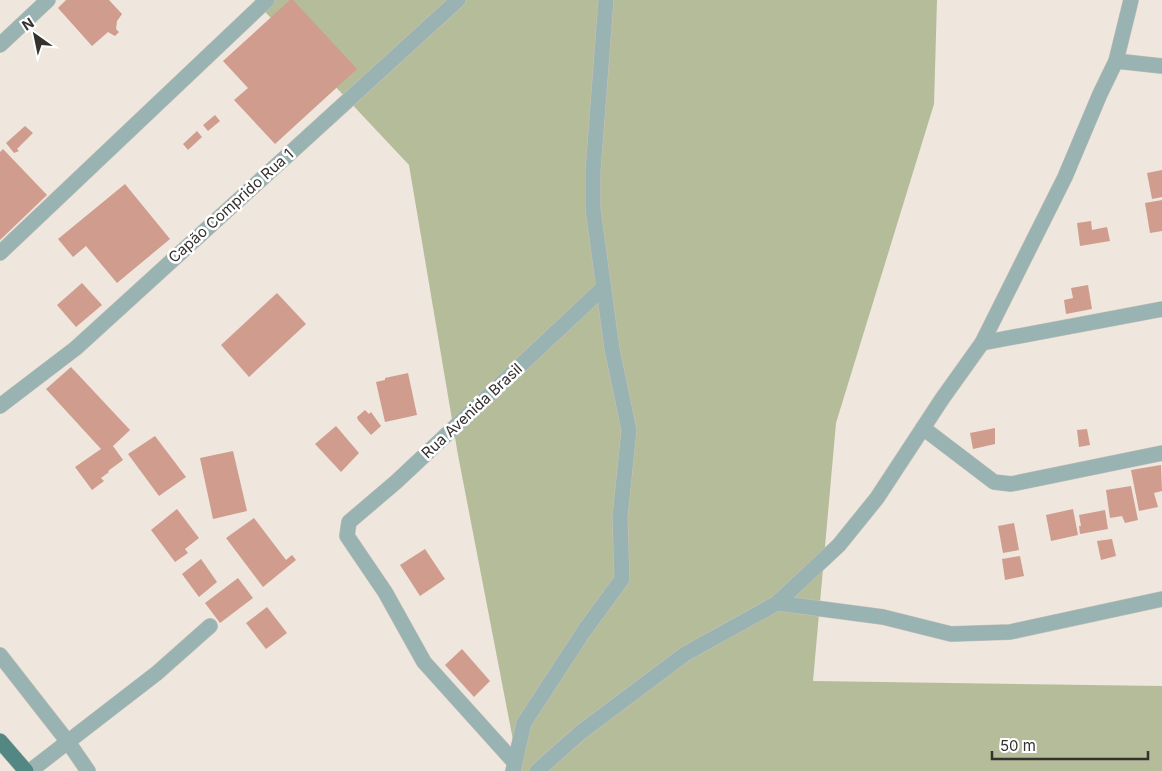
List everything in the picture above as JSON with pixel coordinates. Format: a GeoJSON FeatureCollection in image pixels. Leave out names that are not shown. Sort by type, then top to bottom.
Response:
{"type":"FeatureCollection","features":[{"type":"Feature","properties":{"kind":"main road"},"geometry":{"type":"LineString","coordinates":[[0,742],[26,771]]}},
{"type":"Feature","properties":{"kind":"street"},"geometry":{"type":"LineString","coordinates":[[0,45],[48,0]]}},
{"type":"Feature","properties":{"kind":"street"},"geometry":{"type":"LineString","coordinates":[[0,253],[266,0]]}},
{"type":"Feature","properties":{"kind":"street","name":"Capão Comprido Rua 1"},"geometry":{"type":"LineString","coordinates":[[0,406],[76,348],[458,0]]}},
{"type":"Feature","properties":{"kind":"street"},"geometry":{"type":"LineString","coordinates":[[514,767],[524,723],[584,631],[622,579],[620,518],[628,430],[612,349],[593,208],[593,171],[606,0]]}},
{"type":"Feature","properties":{"kind":"street"},"geometry":{"type":"LineString","coordinates":[[537,771],[581,732],[686,654],[777,603],[839,545],[872,505],[982,343],[1065,177],[1116,61],[1130,0]]}},
{"type":"Feature","properties":{"kind":"street"},"geometry":{"type":"LineString","coordinates":[[1116,61],[1162,66]]}},
{"type":"Feature","properties":{"kind":"street","name":"Rua Avenida Brasil"},"geometry":{"type":"LineString","coordinates":[[514,767],[424,662],[385,592],[347,536],[349,522],[404,475],[604,287]]}},
{"type":"Feature","properties":{"kind":"street"},"geometry":{"type":"LineString","coordinates":[[982,343],[1162,309]]}},
{"type":"Feature","properties":{"kind":"street"},"geometry":{"type":"LineString","coordinates":[[923,428],[994,482],[1011,484],[1162,453]]}},
{"type":"Feature","properties":{"kind":"street"},"geometry":{"type":"LineString","coordinates":[[777,603],[884,617],[951,634],[1010,632],[1162,599]]}},
{"type":"Feature","properties":{"kind":"street"},"geometry":{"type":"LineString","coordinates":[[30,771],[157,673],[210,626]]}},
{"type":"Feature","properties":{"kind":"street"},"geometry":{"type":"LineString","coordinates":[[0,655],[68,742],[88,771]]}},
{"type":"Feature","properties":{"kind":"green space"},"geometry":{"type":"Polygon","coordinates":[[[254,0],[937,0],[934,104],[836,423],[813,681],[1162,686],[1162,771],[519,771],[458,455],[409,165],[254,0]]]}},
{"type":"Feature","properties":{"kind":"building"},"geometry":{"type":"Polygon","coordinates":[[[66,0],[109,0],[122,14],[117,21],[116,29],[119,32],[115,36],[108,32],[92,46],[58,8],[66,0]]]}},
{"type":"Feature","properties":{"kind":"building"},"geometry":{"type":"Polygon","coordinates":[[[290,0],[293,0],[357,69],[275,144],[234,100],[248,88],[223,61],[290,0]]]}},
{"type":"Feature","properties":{"kind":"building"},"geometry":{"type":"Polygon","coordinates":[[[215,115],[220,121],[208,131],[203,125],[215,115]]]}},
{"type":"Feature","properties":{"kind":"building"},"geometry":{"type":"Polygon","coordinates":[[[25,126],[33,133],[17,149],[19,151],[14,153],[6,143],[25,126]]]}},
{"type":"Feature","properties":{"kind":"building"},"geometry":{"type":"Polygon","coordinates":[[[197,131],[202,137],[188,150],[183,144],[197,131]]]}},
{"type":"Feature","properties":{"kind":"building"},"geometry":{"type":"Polygon","coordinates":[[[3,149],[47,195],[0,240],[0,152],[3,149]]]}},
{"type":"Feature","properties":{"kind":"building"},"geometry":{"type":"Polygon","coordinates":[[[1162,170],[1162,197],[1152,199],[1147,173],[1162,170]]]}},
{"type":"Feature","properties":{"kind":"building"},"geometry":{"type":"Polygon","coordinates":[[[125,184],[170,239],[117,283],[86,246],[73,257],[58,239],[125,184]]]}},
{"type":"Feature","properties":{"kind":"building"},"geometry":{"type":"Polygon","coordinates":[[[1162,200],[1162,231],[1150,233],[1145,203],[1162,200]]]}},
{"type":"Feature","properties":{"kind":"building"},"geometry":{"type":"Polygon","coordinates":[[[1091,221],[1092,230],[1107,227],[1110,241],[1080,246],[1077,223],[1091,221]]]}},
{"type":"Feature","properties":{"kind":"building"},"geometry":{"type":"Polygon","coordinates":[[[82,283],[102,305],[76,327],[57,305],[82,283]]]}},
{"type":"Feature","properties":{"kind":"building"},"geometry":{"type":"Polygon","coordinates":[[[1088,285],[1092,309],[1066,314],[1064,300],[1073,298],[1071,288],[1088,285]]]}},
{"type":"Feature","properties":{"kind":"building"},"geometry":{"type":"Polygon","coordinates":[[[277,293],[306,324],[249,377],[221,345],[277,293]]]}},
{"type":"Feature","properties":{"kind":"building"},"geometry":{"type":"Polygon","coordinates":[[[71,367],[130,430],[113,446],[123,460],[108,471],[101,478],[104,481],[92,490],[75,467],[101,449],[46,389],[71,367]]]}},
{"type":"Feature","properties":{"kind":"building"},"geometry":{"type":"Polygon","coordinates":[[[408,373],[417,415],[385,422],[376,382],[408,373]]]}},
{"type":"Feature","properties":{"kind":"building"},"geometry":{"type":"Polygon","coordinates":[[[365,410],[369,414],[371,412],[381,426],[371,435],[357,417],[365,410]]]}},
{"type":"Feature","properties":{"kind":"building"},"geometry":{"type":"Polygon","coordinates":[[[336,426],[359,453],[341,472],[315,444],[336,426]]]}},
{"type":"Feature","properties":{"kind":"building"},"geometry":{"type":"Polygon","coordinates":[[[995,428],[995,444],[973,449],[970,433],[995,428]]]}},
{"type":"Feature","properties":{"kind":"building"},"geometry":{"type":"Polygon","coordinates":[[[1087,429],[1090,445],[1079,447],[1077,430],[1087,429]]]}},
{"type":"Feature","properties":{"kind":"building"},"geometry":{"type":"Polygon","coordinates":[[[155,436],[186,477],[159,496],[128,454],[155,436]]]}},
{"type":"Feature","properties":{"kind":"building"},"geometry":{"type":"Polygon","coordinates":[[[233,451],[247,511],[213,519],[200,458],[233,451]]]}},
{"type":"Feature","properties":{"kind":"building"},"geometry":{"type":"Polygon","coordinates":[[[1161,465],[1162,491],[1154,493],[1158,507],[1139,511],[1131,470],[1161,465]]]}},
{"type":"Feature","properties":{"kind":"building"},"geometry":{"type":"Polygon","coordinates":[[[1131,486],[1138,520],[1125,523],[1122,516],[1110,518],[1106,490],[1131,486]]]}},
{"type":"Feature","properties":{"kind":"building"},"geometry":{"type":"Polygon","coordinates":[[[177,509],[199,538],[185,549],[188,553],[175,562],[151,530],[177,509]]]}},
{"type":"Feature","properties":{"kind":"building"},"geometry":{"type":"Polygon","coordinates":[[[1073,509],[1078,535],[1051,541],[1046,515],[1073,509]]]}},
{"type":"Feature","properties":{"kind":"building"},"geometry":{"type":"Polygon","coordinates":[[[1105,510],[1108,529],[1080,534],[1079,515],[1105,510]]]}},
{"type":"Feature","properties":{"kind":"building"},"geometry":{"type":"Polygon","coordinates":[[[254,518],[286,560],[292,555],[296,560],[263,587],[226,538],[254,518]]]}},
{"type":"Feature","properties":{"kind":"building"},"geometry":{"type":"Polygon","coordinates":[[[1014,523],[1019,550],[1003,553],[998,526],[1014,523]]]}},
{"type":"Feature","properties":{"kind":"building"},"geometry":{"type":"Polygon","coordinates":[[[1112,539],[1116,556],[1101,560],[1097,541],[1112,539]]]}},
{"type":"Feature","properties":{"kind":"building"},"geometry":{"type":"Polygon","coordinates":[[[425,549],[445,579],[420,596],[400,565],[425,549]]]}},
{"type":"Feature","properties":{"kind":"building"},"geometry":{"type":"Polygon","coordinates":[[[1020,556],[1024,576],[1005,580],[1002,559],[1020,556]]]}},
{"type":"Feature","properties":{"kind":"building"},"geometry":{"type":"Polygon","coordinates":[[[201,559],[217,582],[199,597],[182,574],[201,559]]]}},
{"type":"Feature","properties":{"kind":"building"},"geometry":{"type":"Polygon","coordinates":[[[238,578],[253,598],[220,623],[205,603],[238,578]]]}},
{"type":"Feature","properties":{"kind":"building"},"geometry":{"type":"Polygon","coordinates":[[[267,607],[287,633],[266,649],[246,623],[267,607]]]}},
{"type":"Feature","properties":{"kind":"building"},"geometry":{"type":"Polygon","coordinates":[[[462,649],[490,681],[474,697],[445,665],[462,649]]]}}]}
